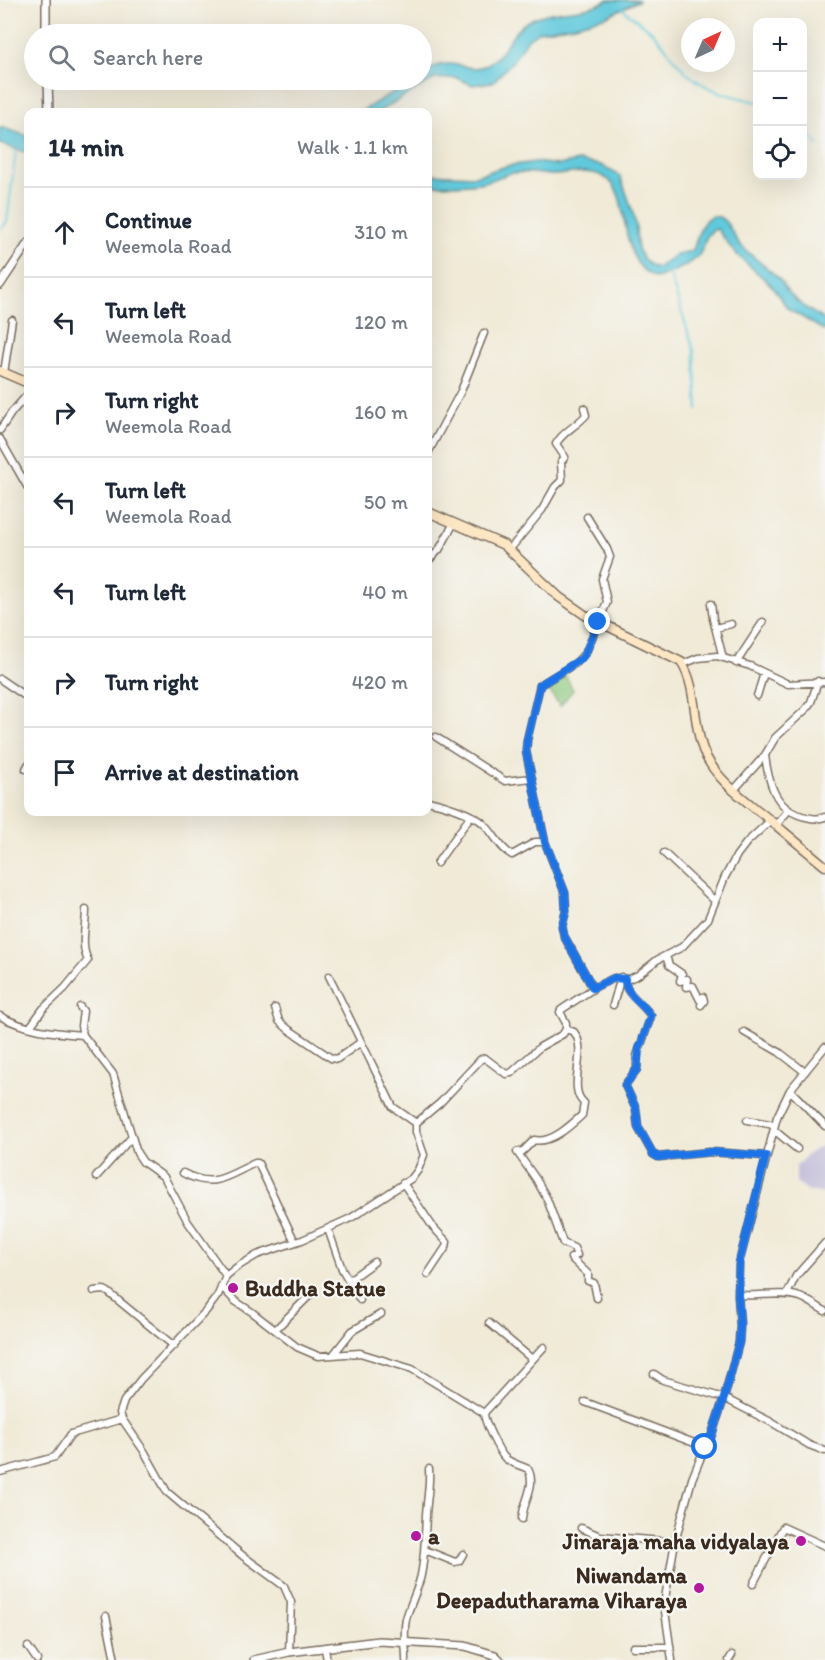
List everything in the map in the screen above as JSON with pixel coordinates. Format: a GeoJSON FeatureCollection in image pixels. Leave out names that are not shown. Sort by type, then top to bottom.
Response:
{"type":"FeatureCollection","features":[{"type":"Feature","properties":{"kind":"main road"},"geometry":{"type":"LineString","coordinates":[[2,372],[24,381]]}},
{"type":"Feature","properties":{"kind":"main road"},"geometry":{"type":"LineString","coordinates":[[432,514],[510,549],[559,597],[585,615],[672,656],[683,664],[704,753],[711,764],[734,790],[825,866]]}},
{"type":"Feature","properties":{"kind":"street"},"geometry":{"type":"LineString","coordinates":[[46,0],[46,24]]}},
{"type":"Feature","properties":{"kind":"street"},"geometry":{"type":"LineString","coordinates":[[48,90],[49,108]]}},
{"type":"Feature","properties":{"kind":"street"},"geometry":{"type":"LineString","coordinates":[[0,285],[24,249]]}},
{"type":"Feature","properties":{"kind":"street"},"geometry":{"type":"LineString","coordinates":[[2,372],[12,320]]}},
{"type":"Feature","properties":{"kind":"street"},"geometry":{"type":"LineString","coordinates":[[432,445],[461,391],[484,333]]}},
{"type":"Feature","properties":{"kind":"street"},"geometry":{"type":"LineString","coordinates":[[0,430],[24,398]]}},
{"type":"Feature","properties":{"kind":"street"},"geometry":{"type":"LineString","coordinates":[[510,549],[542,510],[555,487],[562,480],[561,462],[565,457],[556,444],[586,415],[584,408]]}},
{"type":"Feature","properties":{"kind":"street"},"geometry":{"type":"LineString","coordinates":[[0,439],[24,481]]}},
{"type":"Feature","properties":{"kind":"street"},"geometry":{"type":"LineString","coordinates":[[587,517],[610,557],[602,579],[607,602],[581,659],[543,682],[538,690],[526,751],[545,842],[565,893],[566,911],[562,926],[564,936],[593,988]]}},
{"type":"Feature","properties":{"kind":"street"},"geometry":{"type":"LineString","coordinates":[[432,557],[439,550],[454,523]]}},
{"type":"Feature","properties":{"kind":"street"},"geometry":{"type":"LineString","coordinates":[[711,604],[723,658]]}},
{"type":"Feature","properties":{"kind":"street"},"geometry":{"type":"LineString","coordinates":[[736,663],[763,622]]}},
{"type":"Feature","properties":{"kind":"street"},"geometry":{"type":"LineString","coordinates":[[716,628],[731,624]]}},
{"type":"Feature","properties":{"kind":"street"},"geometry":{"type":"LineString","coordinates":[[683,664],[717,656],[750,666],[788,684],[821,681]]}},
{"type":"Feature","properties":{"kind":"street"},"geometry":{"type":"LineString","coordinates":[[757,696],[764,673]]}},
{"type":"Feature","properties":{"kind":"street"},"geometry":{"type":"LineString","coordinates":[[0,679],[24,695]]}},
{"type":"Feature","properties":{"kind":"street"},"geometry":{"type":"LineString","coordinates":[[734,790],[765,755],[775,738],[805,710],[821,681]]}},
{"type":"Feature","properties":{"kind":"street"},"geometry":{"type":"LineString","coordinates":[[436,737],[505,781],[531,778]]}},
{"type":"Feature","properties":{"kind":"street"},"geometry":{"type":"LineString","coordinates":[[765,755],[772,788],[788,811],[806,818],[825,817]]}},
{"type":"Feature","properties":{"kind":"street"},"geometry":{"type":"LineString","coordinates":[[432,802],[452,807],[484,824],[506,852],[512,855],[536,842],[545,842]]}},
{"type":"Feature","properties":{"kind":"street"},"geometry":{"type":"LineString","coordinates":[[416,1123],[440,1103],[481,1059],[485,1058],[506,1074],[511,1073],[540,1047],[563,1034],[566,1023],[561,1010],[593,988],[614,978],[638,975],[682,947],[708,919],[737,855],[747,842],[788,811]]}},
{"type":"Feature","properties":{"kind":"street"},"geometry":{"type":"LineString","coordinates":[[437,863],[470,817]]}},
{"type":"Feature","properties":{"kind":"street"},"geometry":{"type":"LineString","coordinates":[[664,853],[715,901]]}},
{"type":"Feature","properties":{"kind":"street"},"geometry":{"type":"LineString","coordinates":[[30,1028],[43,1009],[65,988],[88,960],[83,952],[86,910]]}},
{"type":"Feature","properties":{"kind":"street"},"geometry":{"type":"LineString","coordinates":[[666,956],[669,965],[682,974],[680,981],[687,979],[686,987],[693,986],[700,1000],[703,997],[704,1001],[701,1005]]}},
{"type":"Feature","properties":{"kind":"street"},"geometry":{"type":"LineString","coordinates":[[329,976],[393,1107],[416,1123]]}},
{"type":"Feature","properties":{"kind":"street"},"geometry":{"type":"LineString","coordinates":[[613,1005],[623,978]]}},
{"type":"Feature","properties":{"kind":"street"},"geometry":{"type":"LineString","coordinates":[[623,978],[628,990],[651,1016],[639,1049],[637,1069],[625,1085],[636,1109],[638,1127],[653,1154],[658,1157],[711,1152],[766,1156]]}},
{"type":"Feature","properties":{"kind":"street"},"geometry":{"type":"LineString","coordinates":[[80,1007],[83,1011],[81,1026],[83,1035],[113,1074],[131,1138],[143,1162],[164,1177],[201,1241],[226,1276]]}},
{"type":"Feature","properties":{"kind":"street"},"geometry":{"type":"LineString","coordinates":[[275,1008],[279,1021],[331,1058],[337,1059],[361,1042]]}},
{"type":"Feature","properties":{"kind":"street"},"geometry":{"type":"LineString","coordinates":[[0,1016],[30,1028],[83,1035]]}},
{"type":"Feature","properties":{"kind":"street"},"geometry":{"type":"LineString","coordinates":[[566,1029],[574,1032],[578,1043],[577,1094],[584,1103],[582,1115],[557,1134],[544,1141],[534,1140],[523,1151],[518,1152],[547,1199],[563,1243],[573,1248],[577,1255],[571,1258],[588,1274],[588,1281],[594,1283],[597,1298]]}},
{"type":"Feature","properties":{"kind":"street"},"geometry":{"type":"LineString","coordinates":[[744,1032],[779,1052],[805,1072]]}},
{"type":"Feature","properties":{"kind":"street"},"geometry":{"type":"LineString","coordinates":[[672,1660],[664,1604],[675,1542],[692,1479],[711,1437],[739,1342],[739,1263],[774,1127],[790,1090],[825,1047]]}},
{"type":"Feature","properties":{"kind":"street"},"geometry":{"type":"LineString","coordinates":[[790,1090],[825,1126]]}},
{"type":"Feature","properties":{"kind":"street"},"geometry":{"type":"LineString","coordinates":[[747,1120],[774,1127],[796,1149]]}},
{"type":"Feature","properties":{"kind":"street"},"geometry":{"type":"LineString","coordinates":[[287,1655],[291,1602],[284,1586],[243,1556],[167,1492],[120,1413],[124,1401],[141,1379],[207,1311],[218,1295],[226,1276],[237,1267],[257,1255],[295,1242],[351,1218],[403,1183],[418,1170],[424,1155],[416,1132],[416,1123]]}},
{"type":"Feature","properties":{"kind":"street"},"geometry":{"type":"LineString","coordinates":[[96,1177],[131,1138]]}},
{"type":"Feature","properties":{"kind":"street"},"geometry":{"type":"LineString","coordinates":[[183,1173],[198,1181],[216,1181],[258,1163],[295,1242]]}},
{"type":"Feature","properties":{"kind":"street"},"geometry":{"type":"LineString","coordinates":[[403,1183],[433,1227],[447,1242],[428,1274]]}},
{"type":"Feature","properties":{"kind":"street"},"geometry":{"type":"LineString","coordinates":[[328,1229],[342,1269],[360,1300]]}},
{"type":"Feature","properties":{"kind":"street"},"geometry":{"type":"LineString","coordinates":[[788,1294],[796,1276],[825,1243]]}},
{"type":"Feature","properties":{"kind":"street"},"geometry":{"type":"LineString","coordinates":[[349,1280],[374,1262]]}},
{"type":"Feature","properties":{"kind":"street"},"geometry":{"type":"LineString","coordinates":[[221,1286],[235,1301],[276,1329],[297,1347],[318,1356],[360,1353],[412,1369],[484,1413]]}},
{"type":"Feature","properties":{"kind":"street"},"geometry":{"type":"LineString","coordinates":[[94,1291],[108,1292],[174,1346]]}},
{"type":"Feature","properties":{"kind":"street"},"geometry":{"type":"LineString","coordinates":[[276,1329],[313,1292]]}},
{"type":"Feature","properties":{"kind":"street"},"geometry":{"type":"LineString","coordinates":[[738,1295],[788,1294],[802,1298],[825,1311]]}},
{"type":"Feature","properties":{"kind":"street"},"geometry":{"type":"LineString","coordinates":[[333,1355],[352,1331],[381,1314]]}},
{"type":"Feature","properties":{"kind":"street"},"geometry":{"type":"LineString","coordinates":[[489,1323],[532,1359]]}},
{"type":"Feature","properties":{"kind":"street"},"geometry":{"type":"LineString","coordinates":[[522,1519],[523,1509],[531,1490],[531,1474],[528,1468],[505,1458],[485,1424],[484,1413],[544,1347]]}},
{"type":"Feature","properties":{"kind":"street"},"geometry":{"type":"LineString","coordinates":[[654,1374],[663,1380],[724,1398],[809,1445],[825,1451]]}},
{"type":"Feature","properties":{"kind":"street"},"geometry":{"type":"LineString","coordinates":[[585,1402],[705,1447]]}},
{"type":"Feature","properties":{"kind":"street"},"geometry":{"type":"LineString","coordinates":[[0,1472],[55,1457],[71,1434],[122,1419]]}},
{"type":"Feature","properties":{"kind":"street"},"geometry":{"type":"LineString","coordinates":[[406,1660],[406,1647],[403,1641],[406,1617],[420,1577],[425,1550],[429,1469]]}},
{"type":"Feature","properties":{"kind":"street"},"geometry":{"type":"LineString","coordinates":[[753,1584],[783,1527],[825,1546]]}},
{"type":"Feature","properties":{"kind":"street"},"geometry":{"type":"LineString","coordinates":[[581,1528],[600,1536],[675,1542]]}},
{"type":"Feature","properties":{"kind":"street"},"geometry":{"type":"LineString","coordinates":[[425,1550],[455,1562],[459,1561],[463,1554]]}},
{"type":"Feature","properties":{"kind":"street"},"geometry":{"type":"LineString","coordinates":[[106,1616],[115,1660]]}},
{"type":"Feature","properties":{"kind":"street"},"geometry":{"type":"LineString","coordinates":[[254,1660],[379,1641],[465,1646],[495,1655],[500,1660]]}},
{"type":"Feature","properties":{"kind":"street"},"geometry":{"type":"LineString","coordinates":[[28,1647],[37,1660]]}},
{"type":"Feature","properties":{"kind":"street"},"geometry":{"type":"LineString","coordinates":[[633,1647],[670,1647]]}},
{"type":"Feature","properties":{"kind":"street"},"geometry":{"type":"LineString","coordinates":[[325,1649],[327,1660]]}},
{"type":"Feature","properties":{"kind":"shaded area"},"geometry":{"type":"Polygon","coordinates":[[[825,1144],[825,1194],[809,1191],[796,1182],[796,1166],[809,1153],[825,1144]]]}},
{"type":"Feature","properties":{"kind":"green space"},"geometry":{"type":"Polygon","coordinates":[[[565,675],[573,690],[560,706],[546,686],[565,675]]]}},
{"type":"Feature","properties":{"kind":"water"},"geometry":{"type":"Polygon","coordinates":[[[608,0],[640,0],[607,16],[575,25],[539,31],[528,39],[513,61],[493,82],[472,85],[457,78],[432,80],[432,68],[437,66],[452,64],[477,68],[488,64],[528,21],[548,14],[608,0]]]}},
{"type":"Feature","properties":{"kind":"water"},"geometry":{"type":"Polygon","coordinates":[[[396,90],[415,90],[385,108],[367,108],[396,90]]]}},
{"type":"Feature","properties":{"kind":"water"},"geometry":{"type":"Polygon","coordinates":[[[0,127],[24,135],[24,152],[0,144],[0,127]]]}},
{"type":"Feature","properties":{"kind":"water"},"geometry":{"type":"Polygon","coordinates":[[[579,161],[601,165],[620,176],[635,220],[638,250],[649,264],[657,268],[674,256],[693,250],[700,229],[706,220],[714,216],[719,217],[726,222],[738,242],[780,280],[795,299],[825,320],[825,331],[788,309],[772,286],[735,253],[717,229],[709,233],[695,259],[685,266],[656,278],[643,269],[634,257],[619,197],[613,185],[598,174],[586,172],[555,175],[519,173],[472,184],[432,185],[432,174],[475,176],[507,166],[535,162],[558,165],[579,161]]]}},
{"type":"Feature","properties":{"kind":"waterway"},"geometry":{"type":"LineString","coordinates":[[622,8],[654,34],[693,78],[719,92],[753,101]]}},
{"type":"Feature","properties":{"kind":"waterway"},"geometry":{"type":"LineString","coordinates":[[803,126],[818,145]]}},
{"type":"Feature","properties":{"kind":"waterway"},"geometry":{"type":"LineString","coordinates":[[0,229],[7,222],[16,150]]}},
{"type":"Feature","properties":{"kind":"waterway"},"geometry":{"type":"LineString","coordinates":[[669,272],[694,351],[698,409]]}},
{"type":"Feature","properties":{"kind":"place","name":"Buddha Statue"},"geometry":{"type":"Point","coordinates":[233,1288]}},
{"type":"Feature","properties":{"kind":"place","name":"a"},"geometry":{"type":"Point","coordinates":[416,1536]}},
{"type":"Feature","properties":{"kind":"place","name":"Jinaraja maha vidyalaya"},"geometry":{"type":"Point","coordinates":[801,1541]}},
{"type":"Feature","properties":{"kind":"place","name":"Niwandama Deepadutharama Viharaya"},"geometry":{"type":"Point","coordinates":[699,1588]}},
{"type":"Feature","properties":{"kind":"route"},"geometry":{"type":"LineString","coordinates":[[598,622],[581,659],[540,685],[527,740],[526,751],[545,842],[565,893],[566,911],[562,926],[564,936],[593,988],[621,977],[625,979],[628,990],[651,1016],[637,1056],[637,1069],[625,1085],[634,1102],[638,1127],[653,1154],[658,1157],[711,1152],[766,1156],[756,1203],[739,1263],[739,1342],[724,1398],[711,1437],[705,1447]]}}]}
